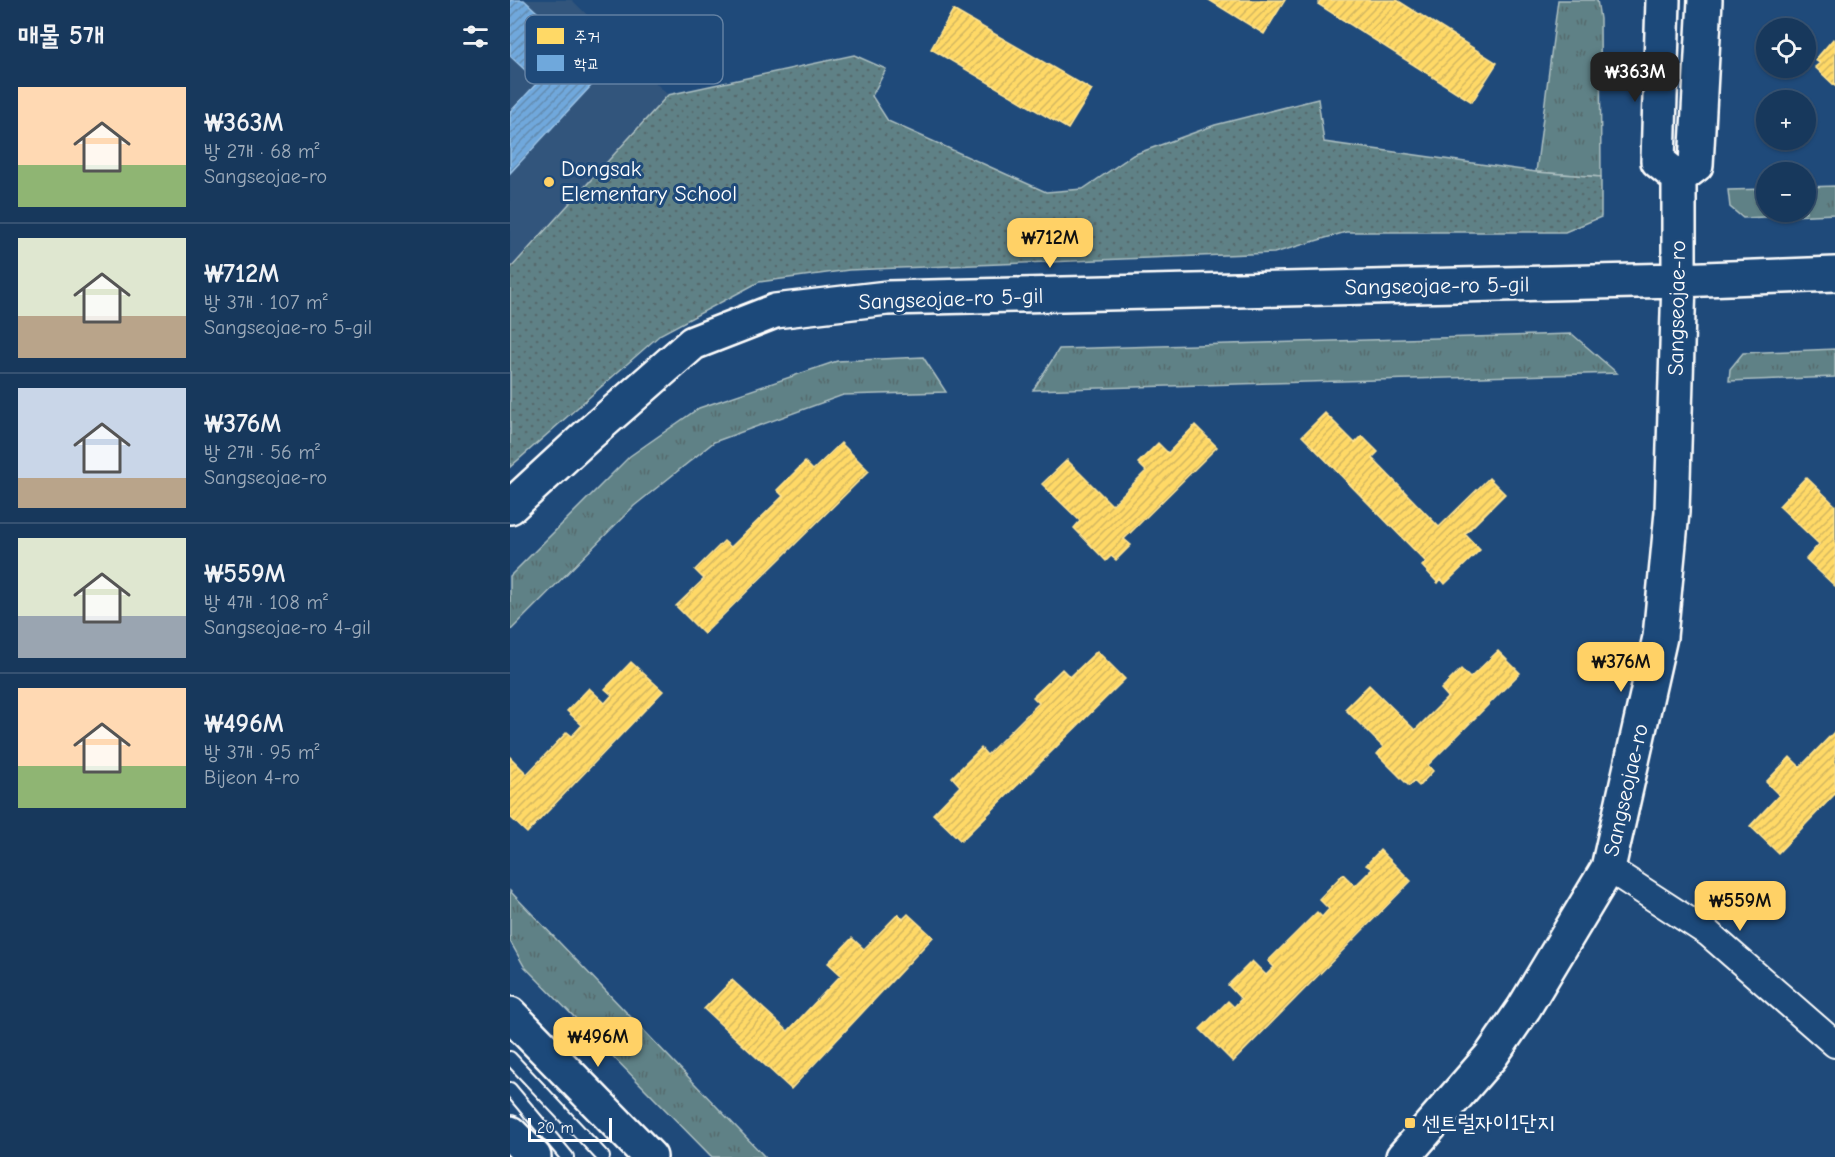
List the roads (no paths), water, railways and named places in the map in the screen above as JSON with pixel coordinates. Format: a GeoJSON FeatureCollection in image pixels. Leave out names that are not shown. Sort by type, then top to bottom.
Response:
{"type":"FeatureCollection","features":[{"type":"Feature","properties":{"kind":"street"},"geometry":{"type":"LineString","coordinates":[[1664,0],[1658,160],[1678,178],[1696,165],[1705,0]]}},
{"type":"Feature","properties":{"kind":"street","name":"Sangseojae-ro"},"geometry":{"type":"LineString","coordinates":[[1403,1157],[1491,1056],[1524,1008],[1608,868],[1660,637],[1672,512],[1678,280],[1678,178]]}},
{"type":"Feature","properties":{"kind":"street","name":"Sangseojae-ro 5-gil"},"geometry":{"type":"LineString","coordinates":[[510,507],[693,343],[775,310],[887,298],[1678,280],[1835,274]]}},
{"type":"Feature","properties":{"kind":"street"},"geometry":{"type":"LineString","coordinates":[[1608,868],[1708,933],[1835,1044]]}},
{"type":"Feature","properties":{"kind":"street"},"geometry":{"type":"LineString","coordinates":[[510,1014],[650,1157]]}},
{"type":"Feature","properties":{"kind":"street"},"geometry":{"type":"LineString","coordinates":[[510,1133],[534,1157]]}},
{"type":"Feature","properties":{"kind":"lane"},"geometry":{"type":"LineString","coordinates":[[510,1058],[603,1157]]}},
{"type":"Feature","properties":{"kind":"lane"},"geometry":{"type":"LineString","coordinates":[[510,1089],[567,1157]]}},
{"type":"Feature","properties":{"kind":"place","name":"Dongsak Elementary School"},"geometry":{"type":"Point","coordinates":[549,182]}},
{"type":"Feature","properties":{"kind":"place","name":"센트럴자이1단지"},"geometry":{"type":"Point","coordinates":[1410,1123]}}]}
